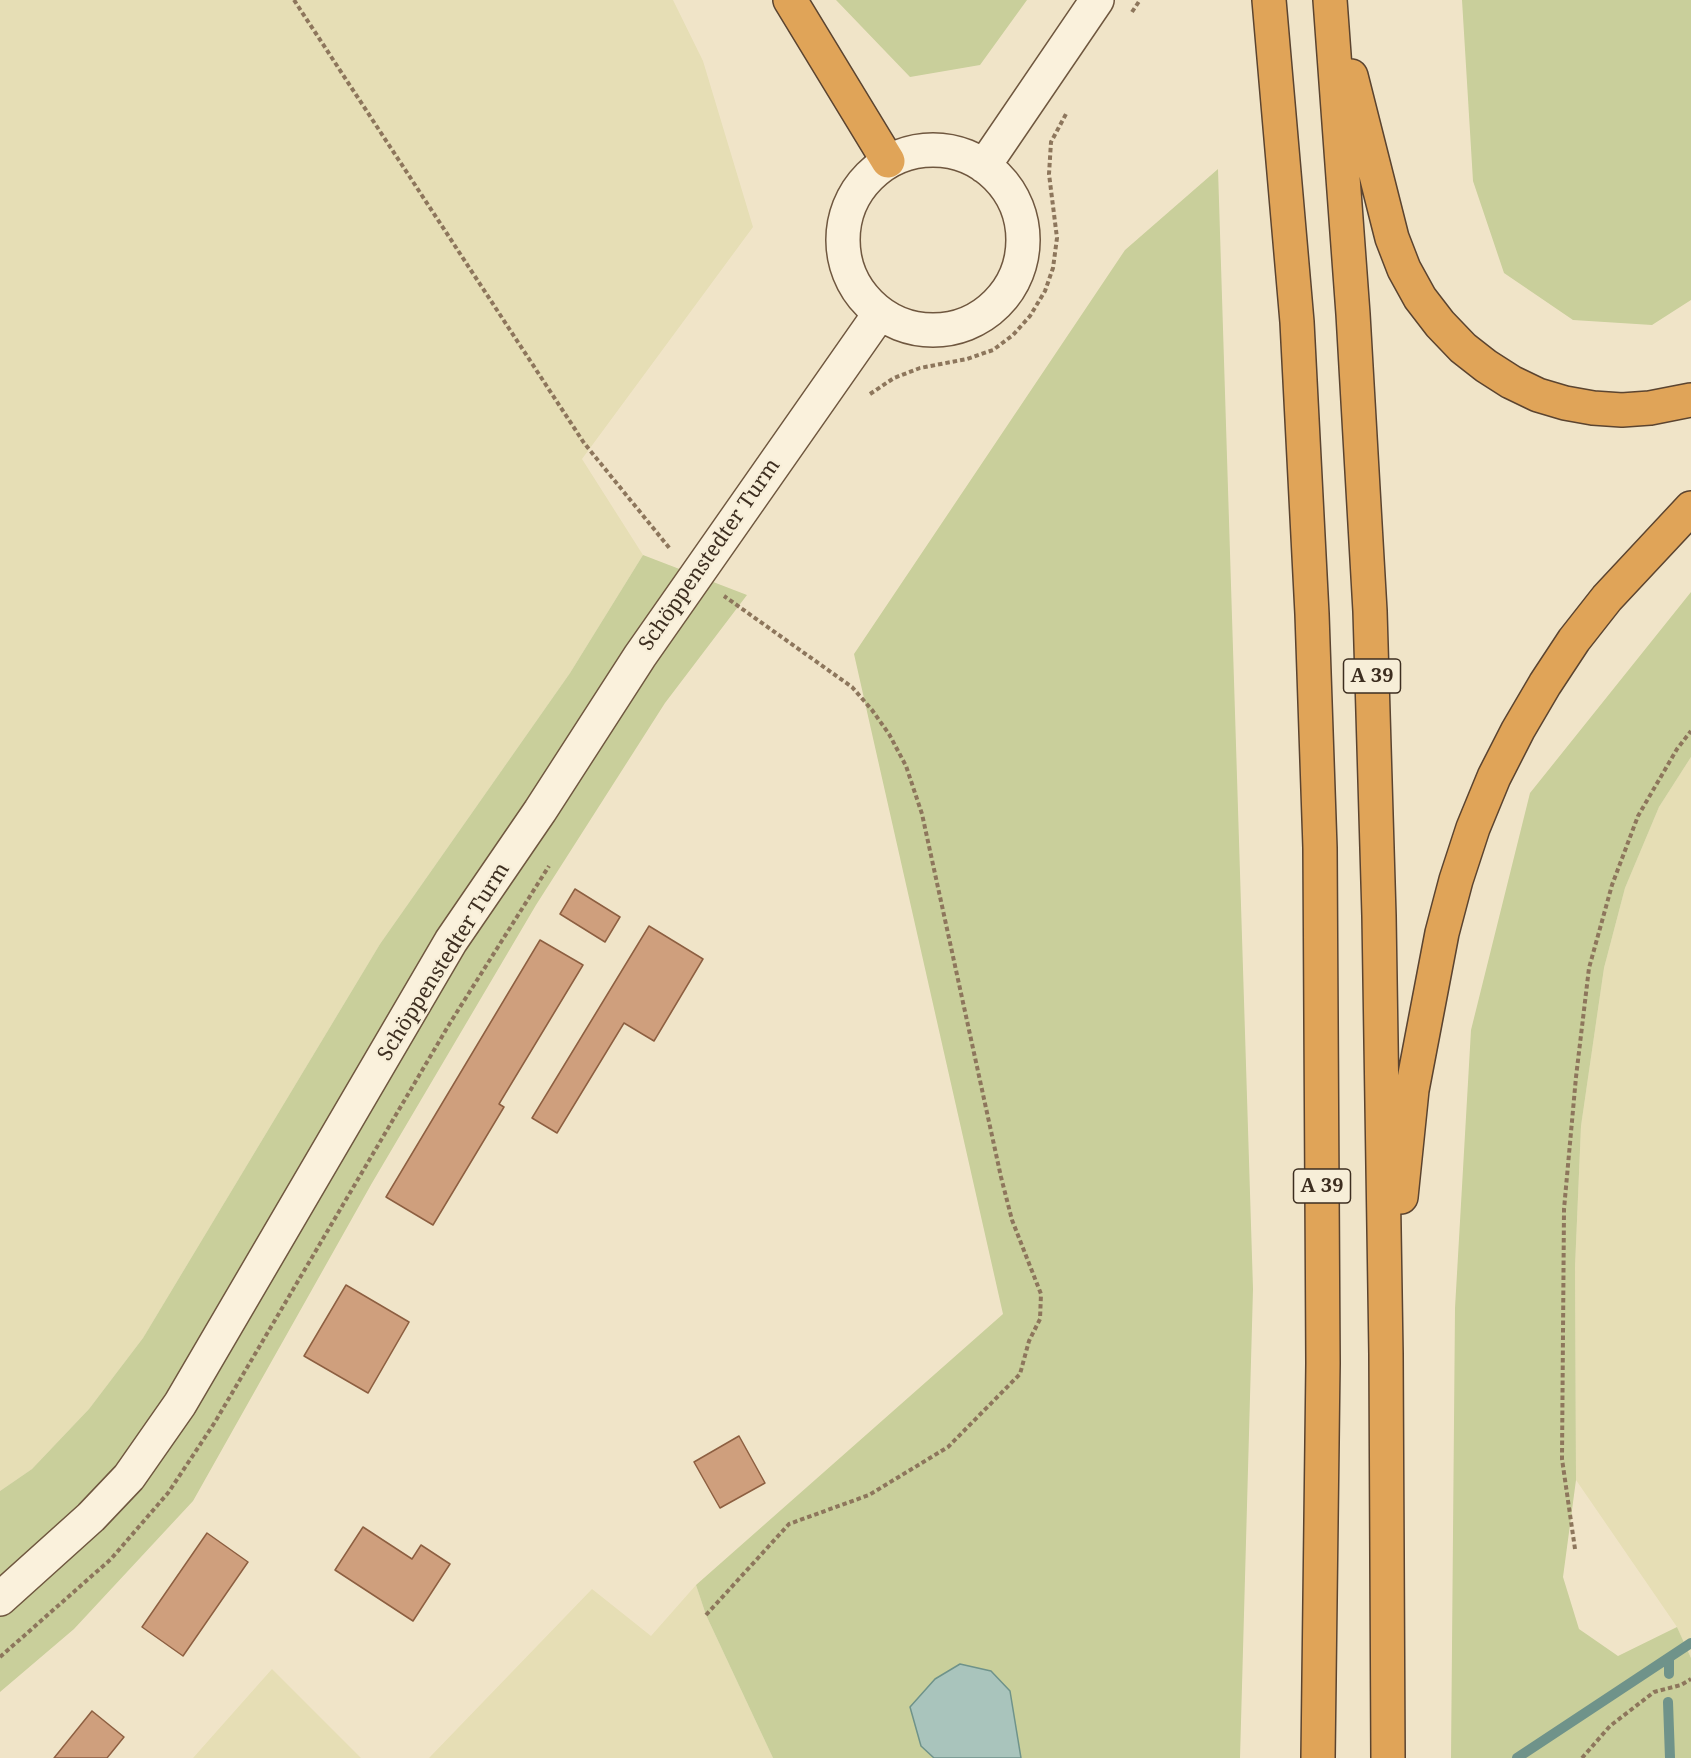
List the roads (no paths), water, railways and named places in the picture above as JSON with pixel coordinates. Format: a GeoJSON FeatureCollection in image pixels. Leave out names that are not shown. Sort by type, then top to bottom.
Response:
{"type":"FeatureCollection","features":[{"type":"Feature","properties":{"kind":"highway"},"geometry":{"type":"LineString","coordinates":[[790,0],[888,161]]}},
{"type":"Feature","properties":{"kind":"highway"},"geometry":{"type":"LineString","coordinates":[[1331,0],[1392,238],[1404,269],[1420,298],[1440,324],[1463,348],[1486,366],[1502,377],[1538,395],[1593,408],[1622,410],[1650,408],[1691,400]]}},
{"type":"Feature","properties":{"kind":"highway","name":"A 39"},"geometry":{"type":"LineString","coordinates":[[1331,0],[1353,314],[1370,611],[1379,916],[1386,1354],[1388,1758]]}},
{"type":"Feature","properties":{"kind":"highway","name":"A 39"},"geometry":{"type":"LineString","coordinates":[[1270,10],[1297,322],[1312,614],[1320,848],[1323,1363],[1318,1758]]}},
{"type":"Feature","properties":{"kind":"highway"},"geometry":{"type":"LineString","coordinates":[[1386,1354],[1412,1090],[1442,933],[1473,828],[1494,777],[1518,730],[1574,640],[1607,598],[1691,508]]}},
{"type":"Feature","properties":{"kind":"main road"},"geometry":{"type":"LineString","coordinates":[[984,166],[1097,0]]}},
{"type":"Feature","properties":{"kind":"main road"},"geometry":{"type":"LineString","coordinates":[[927,150],[947,151],[967,156],[984,166],[1000,180],[1013,198],[1020,219],[1023,241],[1020,263],[1012,283],[999,301],[983,315],[964,325],[942,330],[921,329],[899,324],[880,314],[865,300],[854,284],[846,265],[843,245],[844,225],[849,205],[859,188],[872,173],[888,161],[907,153],[927,150]]}},
{"type":"Feature","properties":{"kind":"main road","name":"Schöppenstedter Turm"},"geometry":{"type":"LineString","coordinates":[[0,1599],[91,1517],[129,1477],[180,1404],[451,941],[540,811],[640,656],[880,314]]}},
{"type":"Feature","properties":{"kind":"water"},"geometry":{"type":"Polygon","coordinates":[[[960,1664],[991,1671],[1010,1691],[1021,1758],[934,1758],[921,1746],[910,1707],[935,1679],[960,1664]]]}},
{"type":"Feature","properties":{"kind":"waterway"},"geometry":{"type":"LineString","coordinates":[[1517,1758],[1691,1643]]}},
{"type":"Feature","properties":{"kind":"waterway"},"geometry":{"type":"LineString","coordinates":[[1669,1658],[1669,1674]]}},
{"type":"Feature","properties":{"kind":"waterway"},"geometry":{"type":"LineString","coordinates":[[1668,1702],[1670,1758]]}}]}
